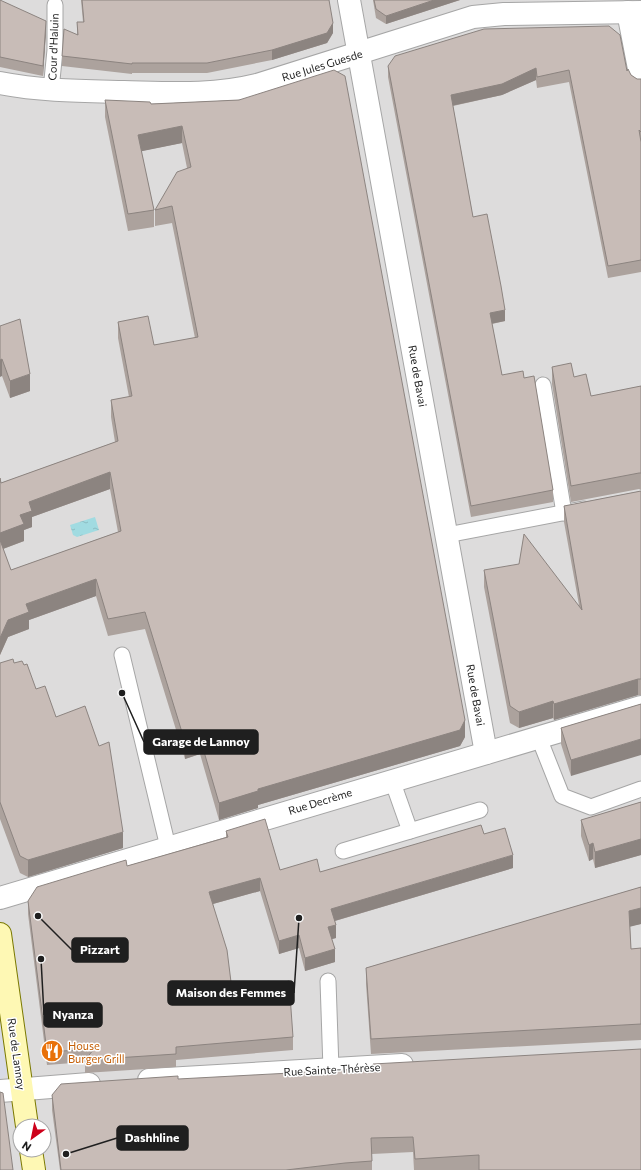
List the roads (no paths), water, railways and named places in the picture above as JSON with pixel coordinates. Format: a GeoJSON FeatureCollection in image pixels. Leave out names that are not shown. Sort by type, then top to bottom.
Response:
{"type":"FeatureCollection","features":[{"type":"Feature","properties":{"kind":"main road","name":"Rue de Lannoy"},"geometry":{"type":"LineString","coordinates":[[0,934],[26,1118]]}},
{"type":"Feature","properties":{"kind":"main road"},"geometry":{"type":"LineString","coordinates":[[32,1158],[34,1170]]}},
{"type":"Feature","properties":{"kind":"street","name":"Rue de Bavai"},"geometry":{"type":"LineString","coordinates":[[349,0],[486,753]]}},
{"type":"Feature","properties":{"kind":"street","name":"Rue Jules Guesde"},"geometry":{"type":"LineString","coordinates":[[0,83],[52,90],[186,94],[222,92],[257,85],[360,54],[473,17],[504,14],[634,12]]}},
{"type":"Feature","properties":{"kind":"street"},"geometry":{"type":"LineString","coordinates":[[634,12],[641,79]]}},
{"type":"Feature","properties":{"kind":"street","name":"Rue Decrème"},"geometry":{"type":"LineString","coordinates":[[0,898],[641,707]]}},
{"type":"Feature","properties":{"kind":"street","name":"Rue Sainte-Thérèse"},"geometry":{"type":"LineString","coordinates":[[0,1090],[418,1064]]}},
{"type":"Feature","properties":{"kind":"lane","name":"Cour d'Haluin"},"geometry":{"type":"LineString","coordinates":[[52,90],[55,50],[55,5]]}},
{"type":"Feature","properties":{"kind":"lane"},"geometry":{"type":"LineString","coordinates":[[543,385],[564,513]]}},
{"type":"Feature","properties":{"kind":"lane"},"geometry":{"type":"LineString","coordinates":[[447,535],[595,507]]}},
{"type":"Feature","properties":{"kind":"lane"},"geometry":{"type":"LineString","coordinates":[[122,655],[168,847]]}},
{"type":"Feature","properties":{"kind":"lane"},"geometry":{"type":"LineString","coordinates":[[539,738],[562,796],[591,807],[641,789]]}},
{"type":"Feature","properties":{"kind":"lane"},"geometry":{"type":"LineString","coordinates":[[392,780],[410,831]]}},
{"type":"Feature","properties":{"kind":"lane"},"geometry":{"type":"LineString","coordinates":[[343,851],[480,810]]}},
{"type":"Feature","properties":{"kind":"lane"},"geometry":{"type":"LineString","coordinates":[[328,981],[331,1069]]}},
{"type":"Feature","properties":{"kind":"water"},"geometry":{"type":"Polygon","coordinates":[[[95,517],[99,530],[77,537],[73,535],[70,525],[95,517]]]}},
{"type":"Feature","properties":{"kind":"place","name":"Garage de Lannoy"},"geometry":{"type":"Point","coordinates":[122,693]}},
{"type":"Feature","properties":{"kind":"place","name":"Pizzart"},"geometry":{"type":"Point","coordinates":[38,916]}},
{"type":"Feature","properties":{"kind":"place","name":"Maison des Femmes"},"geometry":{"type":"Point","coordinates":[299,918]}},
{"type":"Feature","properties":{"kind":"place","name":"Nyanza"},"geometry":{"type":"Point","coordinates":[41,959]}},
{"type":"Feature","properties":{"kind":"place","name":"House Burger Grill"},"geometry":{"type":"Point","coordinates":[52,1051]}},
{"type":"Feature","properties":{"kind":"place","name":"Dashhline"},"geometry":{"type":"Point","coordinates":[66,1154]}}]}
